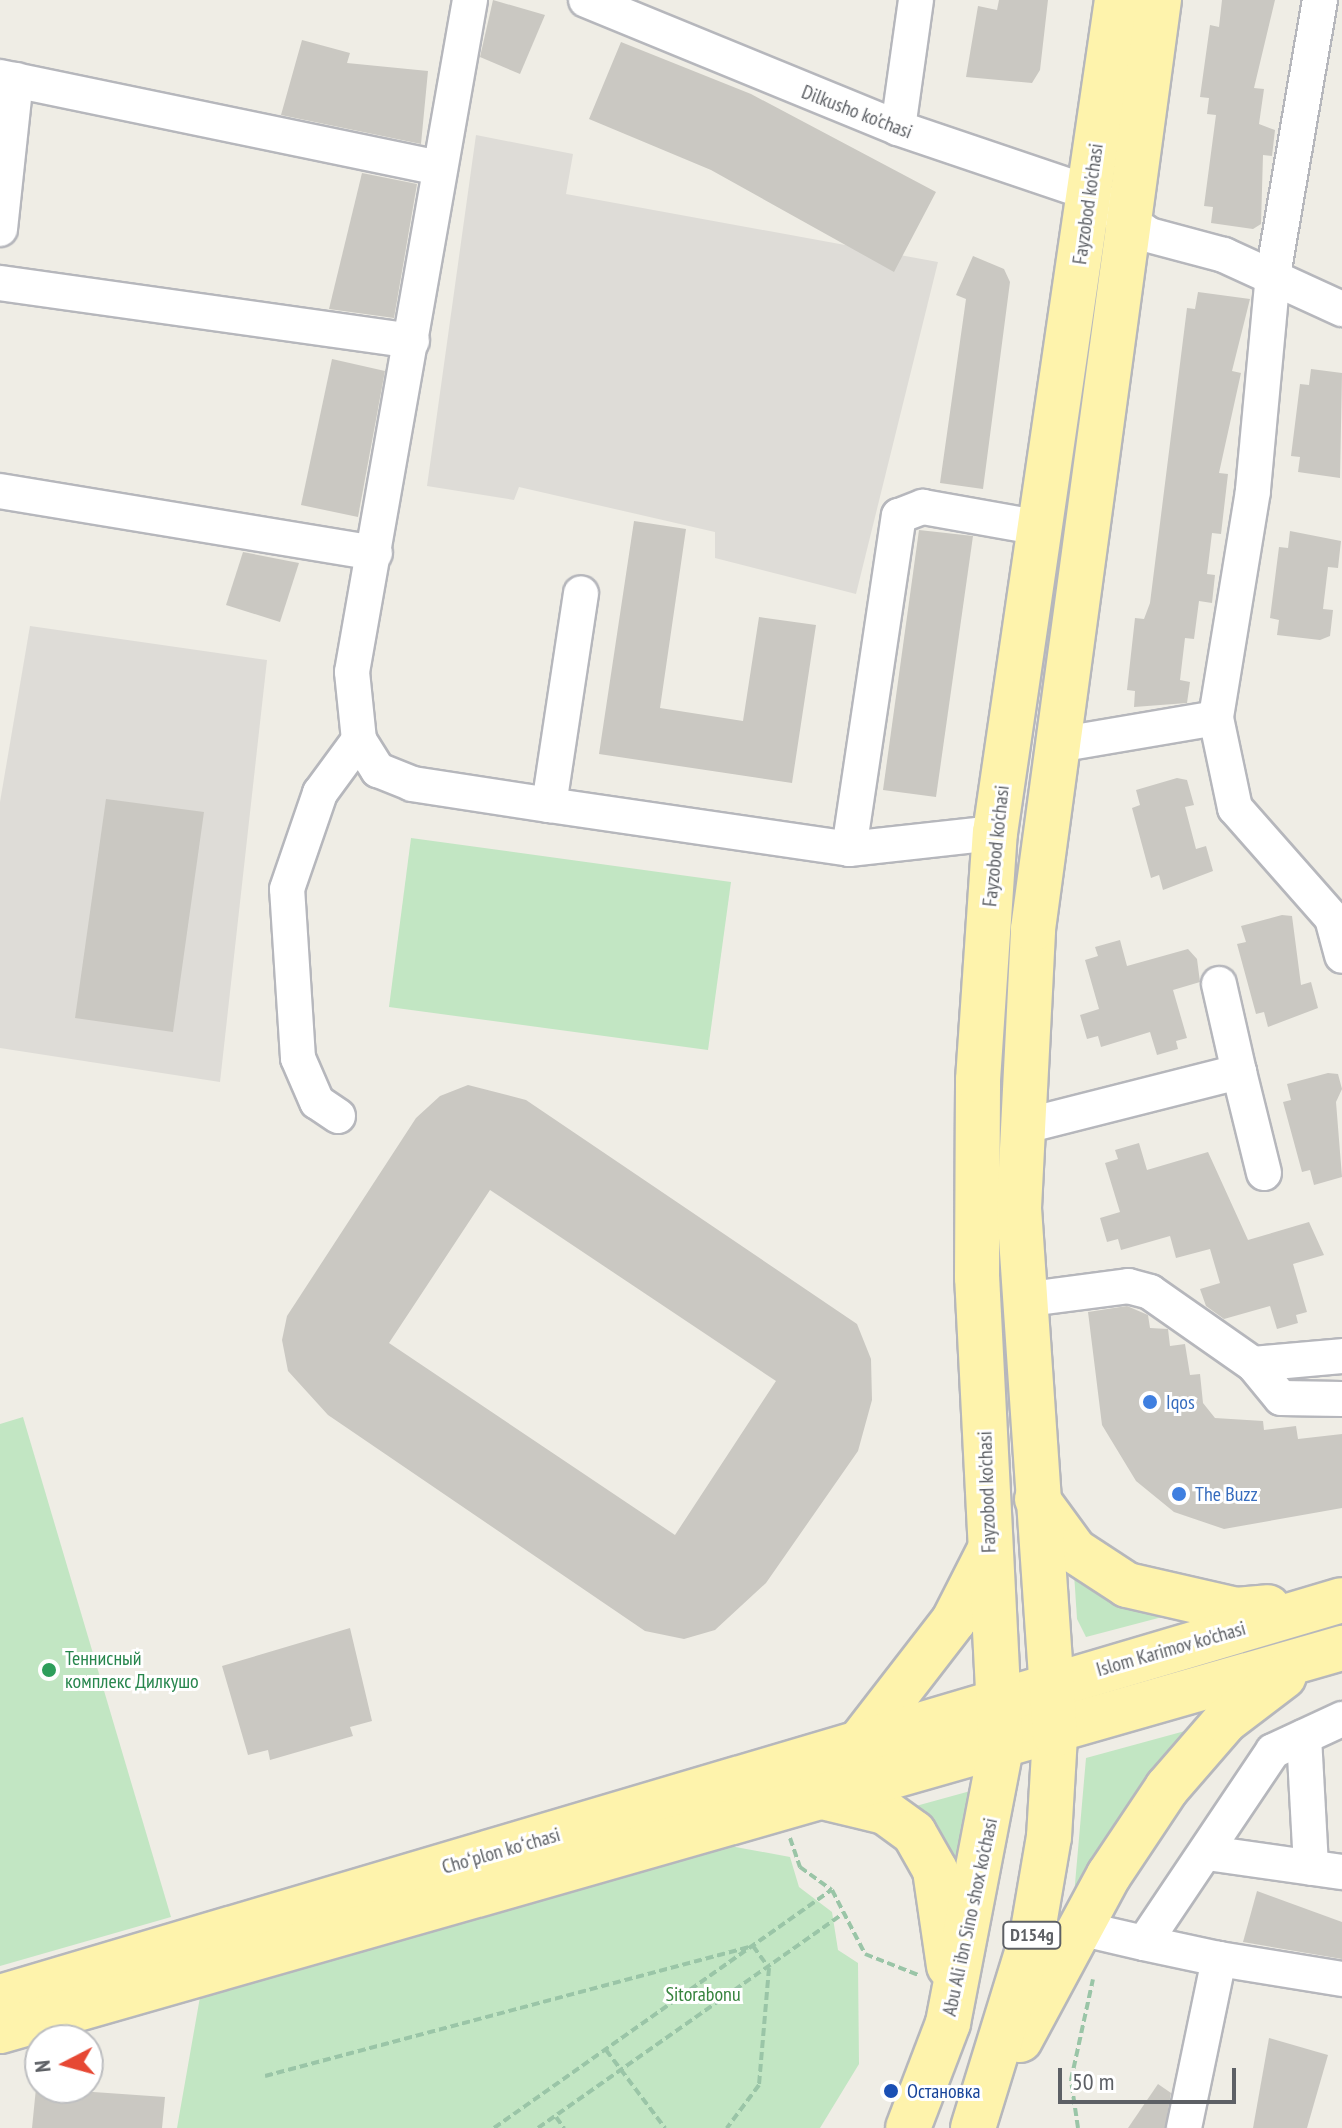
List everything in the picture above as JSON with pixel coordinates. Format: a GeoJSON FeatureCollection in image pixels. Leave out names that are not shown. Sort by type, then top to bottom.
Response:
{"type":"FeatureCollection","features":[{"type":"Feature","properties":{"kind":"main road","name":"Fayzobod ko'chasi"},"geometry":{"type":"LineString","coordinates":[[999,1698],[989,1551],[975,1181],[995,833],[1117,0]]}},
{"type":"Feature","properties":{"kind":"main road","name":"Fayzobod ko'chasi"},"geometry":{"type":"LineString","coordinates":[[1058,745],[1159,0]]}},
{"type":"Feature","properties":{"kind":"main road"},"geometry":{"type":"LineString","coordinates":[[1050,1684],[1022,1300],[1021,1127],[1033,929],[1058,745]]}},
{"type":"Feature","properties":{"kind":"main road"},"geometry":{"type":"LineString","coordinates":[[1035,1496],[1075,1551],[1159,1598],[1236,1610],[1342,1599]]}},
{"type":"Feature","properties":{"kind":"main road"},"geometry":{"type":"LineString","coordinates":[[856,1747],[954,1620],[989,1551]]}},
{"type":"Feature","properties":{"kind":"main road","name":"Islom Karimov ko'chasi"},"geometry":{"type":"LineString","coordinates":[[999,1698],[1342,1599]]}},
{"type":"Feature","properties":{"kind":"main road"},"geometry":{"type":"LineString","coordinates":[[1055,1735],[1327,1652]]}},
{"type":"Feature","properties":{"kind":"main road"},"geometry":{"type":"LineString","coordinates":[[974,2127],[1088,1945],[1195,1753],[1327,1652]]}},
{"type":"Feature","properties":{"kind":"main road"},"geometry":{"type":"LineString","coordinates":[[1104,1668],[1105,1697],[1118,1717]]}},
{"type":"Feature","properties":{"kind":"main road","name":"D154g"},"geometry":{"type":"LineString","coordinates":[[974,2127],[1032,1936],[1049,1837],[1055,1735],[1050,1684]]}},
{"type":"Feature","properties":{"kind":"main road","name":"Choʻplon koʻchasi"},"geometry":{"type":"LineString","coordinates":[[0,1997],[856,1747],[999,1698]]}},
{"type":"Feature","properties":{"kind":"main road","name":"Abu Ali ibn Sino shox ko'chasi"},"geometry":{"type":"LineString","coordinates":[[908,2128],[948,2023],[989,1827],[1001,1749],[999,1698]]}},
{"type":"Feature","properties":{"kind":"main road"},"geometry":{"type":"LineString","coordinates":[[943,1718],[961,1737],[948,1763]]}},
{"type":"Feature","properties":{"kind":"main road","name":"Choʻplon koʻchasi"},"geometry":{"type":"LineString","coordinates":[[0,2031],[800,1810],[948,1763],[1055,1735]]}},
{"type":"Feature","properties":{"kind":"main road"},"geometry":{"type":"LineString","coordinates":[[989,1827],[1023,1807],[1049,1837]]}},
{"type":"Feature","properties":{"kind":"main road"},"geometry":{"type":"LineString","coordinates":[[800,1810],[885,1812],[914,1833],[943,1899],[948,2023]]}},
{"type":"Feature","properties":{"kind":"street"},"geometry":{"type":"LineString","coordinates":[[470,0],[438,168],[412,341],[350,691],[359,740],[378,770],[412,784],[849,849],[995,833]]}},
{"type":"Feature","properties":{"kind":"street","name":"Dilkusho ko'chasi"},"geometry":{"type":"LineString","coordinates":[[586,0],[898,128],[1090,193],[1149,235],[1273,274],[1342,309]]}},
{"type":"Feature","properties":{"kind":"street"},"geometry":{"type":"LineString","coordinates":[[898,128],[916,0]]}},
{"type":"Feature","properties":{"kind":"street"},"geometry":{"type":"LineString","coordinates":[[1320,0],[1273,274],[1253,491],[1216,718],[1235,808],[1327,886],[1342,956]]}},
{"type":"Feature","properties":{"kind":"street"},"geometry":{"type":"LineString","coordinates":[[0,229],[8,79],[438,168]]}},
{"type":"Feature","properties":{"kind":"street"},"geometry":{"type":"LineString","coordinates":[[0,283],[412,341]]}},
{"type":"Feature","properties":{"kind":"street"},"geometry":{"type":"LineString","coordinates":[[0,491],[375,553]]}},
{"type":"Feature","properties":{"kind":"street"},"geometry":{"type":"LineString","coordinates":[[849,849],[899,516],[923,507],[1041,528]]}},
{"type":"Feature","properties":{"kind":"street"},"geometry":{"type":"LineString","coordinates":[[549,805],[581,593]]}},
{"type":"Feature","properties":{"kind":"street"},"geometry":{"type":"LineString","coordinates":[[1058,745],[1216,718]]}},
{"type":"Feature","properties":{"kind":"street"},"geometry":{"type":"LineString","coordinates":[[338,1116],[317,1102],[298,1058],[287,889],[320,793],[359,740]]}},
{"type":"Feature","properties":{"kind":"street"},"geometry":{"type":"LineString","coordinates":[[1219,984],[1264,1173]]}},
{"type":"Feature","properties":{"kind":"street"},"geometry":{"type":"LineString","coordinates":[[1021,1127],[1239,1072]]}},
{"type":"Feature","properties":{"kind":"street"},"geometry":{"type":"LineString","coordinates":[[1022,1300],[1128,1286],[1150,1292],[1253,1364],[1281,1398],[1342,1399]]}},
{"type":"Feature","properties":{"kind":"street"},"geometry":{"type":"LineString","coordinates":[[1253,1364],[1342,1356]]}},
{"type":"Feature","properties":{"kind":"street"},"geometry":{"type":"LineString","coordinates":[[1144,1943],[1208,1853],[1273,1751],[1342,1719]]}},
{"type":"Feature","properties":{"kind":"street"},"geometry":{"type":"LineString","coordinates":[[1208,1853],[1327,1870],[1304,1737]]}},
{"type":"Feature","properties":{"kind":"street"},"geometry":{"type":"LineString","coordinates":[[1088,1945],[1144,1943],[1342,1979]]}},
{"type":"Feature","properties":{"kind":"street"},"geometry":{"type":"LineString","coordinates":[[1184,2128],[1219,1959]]}},
{"type":"Feature","properties":{"kind":"path"},"geometry":{"type":"LineString","coordinates":[[800,1810],[800,1867],[832,1890],[865,1954],[920,1975]]}},
{"type":"Feature","properties":{"kind":"path"},"geometry":{"type":"LineString","coordinates":[[494,2128],[832,1890]]}},
{"type":"Feature","properties":{"kind":"path"},"geometry":{"type":"LineString","coordinates":[[538,2128],[845,1912]]}},
{"type":"Feature","properties":{"kind":"path"},"geometry":{"type":"LineString","coordinates":[[1078,2128],[1071,2080],[1088,1945]]}},
{"type":"Feature","properties":{"kind":"path"},"geometry":{"type":"LineString","coordinates":[[727,2128],[759,2085],[769,1968],[753,1946]]}},
{"type":"Feature","properties":{"kind":"path"},"geometry":{"type":"LineString","coordinates":[[265,2076],[753,1946]]}},
{"type":"Feature","properties":{"kind":"path"},"geometry":{"type":"LineString","coordinates":[[606,2049],[665,2128]]}},
{"type":"Feature","properties":{"kind":"path"},"geometry":{"type":"LineString","coordinates":[[555,2116],[564,2128]]}},
{"type":"Feature","properties":{"kind":"shaded area"},"geometry":{"type":"Polygon","coordinates":[[[476,135],[573,154],[566,194],[938,262],[856,594],[715,558],[715,532],[519,487],[514,500],[427,486],[476,135]]]}},
{"type":"Feature","properties":{"kind":"shaded area"},"geometry":{"type":"Polygon","coordinates":[[[30,626],[267,660],[220,1082],[0,1048],[0,802],[30,626]]]}},
{"type":"Feature","properties":{"kind":"green space"},"geometry":{"type":"Polygon","coordinates":[[[411,838],[731,882],[708,1050],[389,1007],[411,838]]]}},
{"type":"Feature","properties":{"kind":"green space","name":"Теннисный комплекс Дилкушо"},"geometry":{"type":"Polygon","coordinates":[[[23,1417],[171,1917],[0,1966],[0,1424],[23,1417]]]}},
{"type":"Feature","properties":{"kind":"green space"},"geometry":{"type":"Polygon","coordinates":[[[1074,1573],[1166,1616],[1086,1637],[1077,1619],[1074,1573]]]}},
{"type":"Feature","properties":{"kind":"green space"},"geometry":{"type":"Polygon","coordinates":[[[1185,1731],[1151,1775],[1073,1907],[1086,1758],[1185,1731]]]}},
{"type":"Feature","properties":{"kind":"green space"},"geometry":{"type":"Polygon","coordinates":[[[974,1790],[956,1886],[905,1809],[974,1790]]]}},
{"type":"Feature","properties":{"kind":"green space","name":"Sitorabonu"},"geometry":{"type":"Polygon","coordinates":[[[730,1846],[790,1857],[799,1887],[832,1912],[838,1950],[858,1963],[859,2064],[820,2128],[177,2128],[200,1997],[730,1846]]]}},
{"type":"Feature","properties":{"kind":"building"},"geometry":{"type":"Polygon","coordinates":[[[493,0],[545,15],[520,74],[480,57],[493,0]]]}},
{"type":"Feature","properties":{"kind":"building"},"geometry":{"type":"Polygon","coordinates":[[[999,0],[1048,0],[1040,70],[1032,83],[966,77],[978,6],[997,10],[999,0]]]}},
{"type":"Feature","properties":{"kind":"building"},"geometry":{"type":"Polygon","coordinates":[[[1222,0],[1275,0],[1254,88],[1264,89],[1259,124],[1275,130],[1272,156],[1263,155],[1261,224],[1253,229],[1211,223],[1213,207],[1204,206],[1216,115],[1207,114],[1209,98],[1200,97],[1210,25],[1219,27],[1222,0]]]}},
{"type":"Feature","properties":{"kind":"building"},"geometry":{"type":"Polygon","coordinates":[[[302,40],[350,53],[347,63],[428,71],[421,144],[281,115],[302,40]]]}},
{"type":"Feature","properties":{"kind":"building"},"geometry":{"type":"Polygon","coordinates":[[[621,42],[751,94],[936,192],[894,272],[711,170],[589,119],[621,42]]]}},
{"type":"Feature","properties":{"kind":"building"},"geometry":{"type":"Polygon","coordinates":[[[362,173],[417,184],[394,318],[329,309],[362,173]]]}},
{"type":"Feature","properties":{"kind":"building"},"geometry":{"type":"Polygon","coordinates":[[[973,256],[1004,269],[1010,282],[983,489],[940,483],[966,299],[956,295],[973,256]]]}},
{"type":"Feature","properties":{"kind":"building"},"geometry":{"type":"Polygon","coordinates":[[[1198,292],[1250,299],[1232,371],[1241,373],[1219,473],[1228,474],[1221,534],[1212,533],[1207,574],[1215,575],[1212,603],[1199,601],[1194,639],[1185,638],[1180,680],[1190,682],[1187,703],[1134,707],[1135,691],[1127,690],[1135,618],[1144,619],[1150,603],[1187,308],[1195,309],[1198,292]]]}},
{"type":"Feature","properties":{"kind":"building"},"geometry":{"type":"Polygon","coordinates":[[[332,359],[385,371],[358,517],[301,505],[332,359]]]}},
{"type":"Feature","properties":{"kind":"building"},"geometry":{"type":"Polygon","coordinates":[[[1311,369],[1342,373],[1340,478],[1298,472],[1300,457],[1291,456],[1300,384],[1309,385],[1311,369]]]}},
{"type":"Feature","properties":{"kind":"building"},"geometry":{"type":"Polygon","coordinates":[[[634,521],[686,529],[660,708],[743,721],[759,617],[816,625],[792,783],[599,754],[634,521]]]}},
{"type":"Feature","properties":{"kind":"building"},"geometry":{"type":"Polygon","coordinates":[[[919,530],[973,536],[936,797],[883,790],[919,530]]]}},
{"type":"Feature","properties":{"kind":"building"},"geometry":{"type":"Polygon","coordinates":[[[1290,531],[1341,541],[1338,568],[1328,567],[1323,609],[1333,610],[1330,636],[1320,640],[1277,635],[1279,620],[1270,618],[1279,547],[1288,548],[1290,531]]]}},
{"type":"Feature","properties":{"kind":"building"},"geometry":{"type":"Polygon","coordinates":[[[243,552],[299,563],[280,622],[226,605],[243,552]]]}},
{"type":"Feature","properties":{"kind":"building"},"geometry":{"type":"Polygon","coordinates":[[[1177,778],[1187,780],[1194,805],[1185,807],[1196,849],[1206,846],[1213,871],[1163,890],[1159,875],[1151,878],[1132,808],[1140,805],[1136,790],[1177,778]]]}},
{"type":"Feature","properties":{"kind":"building"},"geometry":{"type":"Polygon","coordinates":[[[106,799],[204,812],[173,1032],[75,1018],[106,799]]]}},
{"type":"Feature","properties":{"kind":"building"},"geometry":{"type":"Polygon","coordinates":[[[1282,915],[1292,916],[1301,985],[1311,982],[1318,1008],[1268,1027],[1264,1012],[1256,1014],[1237,944],[1246,942],[1241,926],[1282,915]]]}},
{"type":"Feature","properties":{"kind":"building"},"geometry":{"type":"Polygon","coordinates":[[[1120,940],[1127,966],[1188,949],[1197,959],[1200,982],[1173,990],[1187,1038],[1176,1041],[1178,1049],[1157,1055],[1150,1032],[1101,1047],[1098,1036],[1087,1039],[1080,1015],[1099,1009],[1085,960],[1098,956],[1095,947],[1120,940]]]}},
{"type":"Feature","properties":{"kind":"building"},"geometry":{"type":"Polygon","coordinates":[[[1328,1073],[1338,1074],[1342,1089],[1336,1102],[1342,1177],[1314,1185],[1310,1170],[1302,1172],[1283,1102],[1291,1100],[1287,1084],[1328,1073]]]}},
{"type":"Feature","properties":{"kind":"building"},"geometry":{"type":"Polygon","coordinates":[[[468,1085],[526,1100],[857,1324],[871,1359],[872,1400],[858,1451],[766,1583],[715,1630],[684,1639],[645,1631],[328,1415],[288,1371],[282,1340],[287,1316],[416,1118],[440,1096],[468,1085]],[[490,1190],[389,1343],[675,1535],[776,1381],[490,1190]]]}},
{"type":"Feature","properties":{"kind":"building"},"geometry":{"type":"Polygon","coordinates":[[[1139,1143],[1147,1170],[1208,1152],[1248,1240],[1309,1222],[1324,1255],[1293,1264],[1307,1312],[1296,1315],[1298,1323],[1277,1329],[1270,1306],[1224,1319],[1206,1306],[1200,1289],[1220,1283],[1210,1249],[1176,1258],[1170,1236],[1121,1250],[1118,1239],[1107,1242],[1100,1218],[1120,1212],[1105,1163],[1118,1159],[1115,1150],[1139,1143]]]}},
{"type":"Feature","properties":{"kind":"building"},"geometry":{"type":"Polygon","coordinates":[[[1127,1306],[1148,1315],[1150,1328],[1168,1329],[1170,1346],[1185,1344],[1190,1375],[1200,1374],[1203,1403],[1215,1418],[1263,1421],[1264,1430],[1296,1426],[1298,1439],[1342,1434],[1342,1508],[1224,1529],[1174,1512],[1136,1481],[1102,1425],[1088,1312],[1127,1306]]]}},
{"type":"Feature","properties":{"kind":"building"},"geometry":{"type":"Polygon","coordinates":[[[350,1628],[372,1721],[350,1727],[353,1736],[270,1760],[268,1750],[248,1755],[222,1666],[350,1628]]]}},
{"type":"Feature","properties":{"kind":"building"},"geometry":{"type":"Polygon","coordinates":[[[1257,1891],[1342,1922],[1342,1959],[1243,1942],[1257,1891]]]}},
{"type":"Feature","properties":{"kind":"building"},"geometry":{"type":"Polygon","coordinates":[[[1269,2038],[1328,2055],[1307,2128],[1253,2128],[1269,2038]]]}},
{"type":"Feature","properties":{"kind":"building"},"geometry":{"type":"Polygon","coordinates":[[[1158,2084],[1171,2093],[1165,2128],[1128,2128],[1158,2084]]]}},
{"type":"Feature","properties":{"kind":"building"},"geometry":{"type":"Polygon","coordinates":[[[104,2093],[165,2097],[162,2128],[32,2128],[34,2104],[104,2104],[104,2093]]]}},
{"type":"Feature","properties":{"kind":"place","name":"Iqos"},"geometry":{"type":"Point","coordinates":[1150,1402]}},
{"type":"Feature","properties":{"kind":"place","name":"The Buzz"},"geometry":{"type":"Point","coordinates":[1179,1494]}},
{"type":"Feature","properties":{"kind":"place","name":"Теннисный комплекс Дилкушо"},"geometry":{"type":"Point","coordinates":[49,1670]}},
{"type":"Feature","properties":{"kind":"place","name":"Остановка"},"geometry":{"type":"Point","coordinates":[891,2091]}}]}
